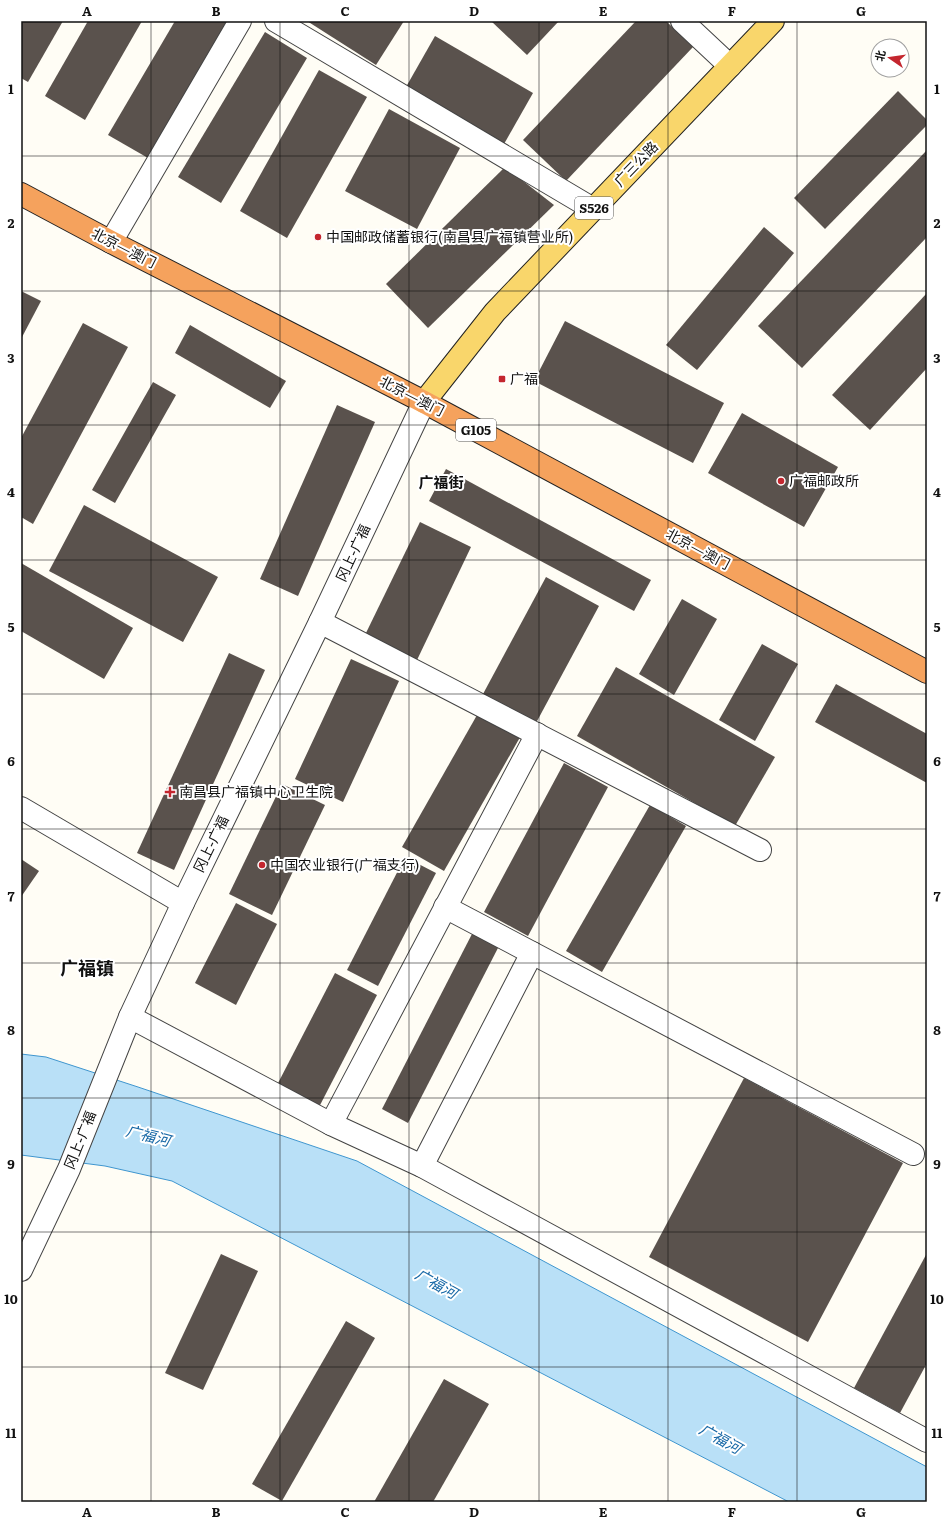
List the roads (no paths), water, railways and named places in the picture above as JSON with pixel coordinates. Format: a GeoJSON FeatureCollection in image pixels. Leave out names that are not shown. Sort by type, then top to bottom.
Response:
{"type":"FeatureCollection","features":[{"type":"Feature","properties":{"kind":"highway","name":"北京—澳门"},"geometry":{"type":"LineString","coordinates":[[21,194],[111,242],[424,402],[927,672]]}},
{"type":"Feature","properties":{"kind":"main road","name":"广三公路"},"geometry":{"type":"LineString","coordinates":[[424,402],[495,312],[773,21]]}},
{"type":"Feature","properties":{"kind":"street"},"geometry":{"type":"LineString","coordinates":[[111,242],[240,21]]}},
{"type":"Feature","properties":{"kind":"street"},"geometry":{"type":"LineString","coordinates":[[276,21],[593,209]]}},
{"type":"Feature","properties":{"kind":"street"},"geometry":{"type":"LineString","coordinates":[[682,21],[730,66]]}},
{"type":"Feature","properties":{"kind":"street","name":"冈上-广福"},"geometry":{"type":"LineString","coordinates":[[21,1270],[69,1169],[130,1017],[183,903],[320,622],[424,402]]}},
{"type":"Feature","properties":{"kind":"street"},"geometry":{"type":"LineString","coordinates":[[320,622],[760,850]]}},
{"type":"Feature","properties":{"kind":"street"},"geometry":{"type":"LineString","coordinates":[[331,1124],[536,734]]}},
{"type":"Feature","properties":{"kind":"street"},"geometry":{"type":"LineString","coordinates":[[21,808],[183,903]]}},
{"type":"Feature","properties":{"kind":"street"},"geometry":{"type":"LineString","coordinates":[[446,907],[913,1154]]}},
{"type":"Feature","properties":{"kind":"street"},"geometry":{"type":"LineString","coordinates":[[422,1166],[532,953]]}},
{"type":"Feature","properties":{"kind":"street"},"geometry":{"type":"LineString","coordinates":[[130,1017],[331,1124],[422,1166],[927,1441]]}},
{"type":"Feature","properties":{"kind":"water","name":"广福河"},"geometry":{"type":"Polygon","coordinates":[[[21,1054],[46,1057],[357,1161],[927,1467],[927,1502],[789,1502],[172,1181],[105,1166],[21,1155],[21,1054]]]}},
{"type":"Feature","properties":{"kind":"place","name":"中国邮政储蓄银行(南昌县广福镇营业所)"},"geometry":{"type":"Point","coordinates":[318,237]}},
{"type":"Feature","properties":{"kind":"place","name":"广福"},"geometry":{"type":"Point","coordinates":[502,379]}},
{"type":"Feature","properties":{"kind":"place","name":"广福邮政所"},"geometry":{"type":"Point","coordinates":[781,481]}},
{"type":"Feature","properties":{"kind":"place","name":"南昌县广福镇中心卫生院"},"geometry":{"type":"Point","coordinates":[170,792]}},
{"type":"Feature","properties":{"kind":"place","name":"中国农业银行(广福支行)"},"geometry":{"type":"Point","coordinates":[262,865]}},
{"type":"Feature","properties":{"kind":"district","name":"广福街"},"geometry":{"type":"Point","coordinates":[441,483]}},
{"type":"Feature","properties":{"kind":"district","name":"广福镇"},"geometry":{"type":"Point","coordinates":[87,969]}}]}
